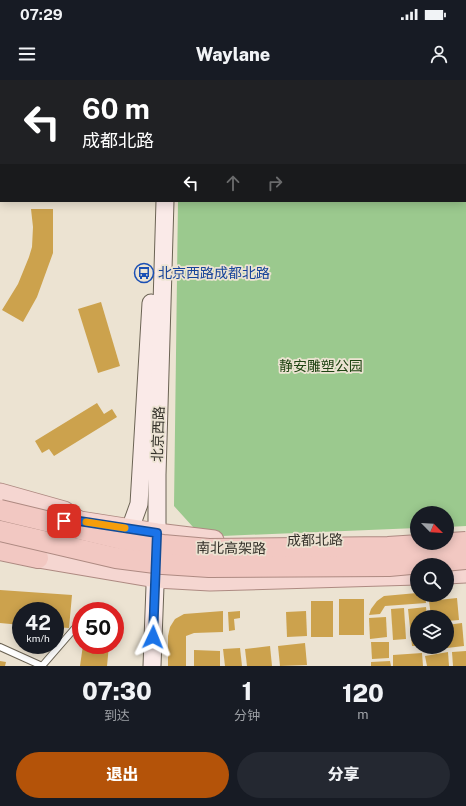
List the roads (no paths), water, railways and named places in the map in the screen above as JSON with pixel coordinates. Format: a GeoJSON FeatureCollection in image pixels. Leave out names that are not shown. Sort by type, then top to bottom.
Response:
{"type":"FeatureCollection","features":[{"type":"Feature","properties":{"kind":"highway"},"geometry":{"type":"LineString","coordinates":[[0,500],[79,521]]}},
{"type":"Feature","properties":{"kind":"highway","name":"南北高架路"},"geometry":{"type":"LineString","coordinates":[[0,508],[121,539],[163,545],[209,549],[388,547],[466,542]]}},
{"type":"Feature","properties":{"kind":"highway","name":"南北高架路"},"geometry":{"type":"LineString","coordinates":[[0,531],[116,558],[162,564],[209,567],[390,566],[466,559]]}},
{"type":"Feature","properties":{"kind":"highway"},"geometry":{"type":"LineString","coordinates":[[0,549],[38,558]]}},
{"type":"Feature","properties":{"kind":"main road"},"geometry":{"type":"LineString","coordinates":[[130,529],[140,504],[153,276],[154,202]]}},
{"type":"Feature","properties":{"kind":"main road","name":"北京西路"},"geometry":{"type":"LineString","coordinates":[[152,666],[156,578],[157,475],[165,202]]}},
{"type":"Feature","properties":{"kind":"main road"},"geometry":{"type":"LineString","coordinates":[[0,493],[64,511],[79,521]]}},
{"type":"Feature","properties":{"kind":"main road","name":"成都北路"},"geometry":{"type":"LineString","coordinates":[[0,508],[48,521],[79,521],[209,540],[250,541],[410,537]]}},
{"type":"Feature","properties":{"kind":"main road"},"geometry":{"type":"LineString","coordinates":[[454,533],[466,532]]}},
{"type":"Feature","properties":{"kind":"main road"},"geometry":{"type":"LineString","coordinates":[[0,553],[156,578],[210,581],[410,575]]}},
{"type":"Feature","properties":{"kind":"main road"},"geometry":{"type":"LineString","coordinates":[[454,574],[466,573]]}},
{"type":"Feature","properties":{"kind":"lane"},"geometry":{"type":"LineString","coordinates":[[0,647],[42,666],[72,631]]}},
{"type":"Feature","properties":{"kind":"place","name":"北京西路成都北路"},"geometry":{"type":"Point","coordinates":[144,273]}},
{"type":"Feature","properties":{"kind":"park label","name":"静安雕塑公园"},"geometry":{"type":"Point","coordinates":[321,366]}}]}
